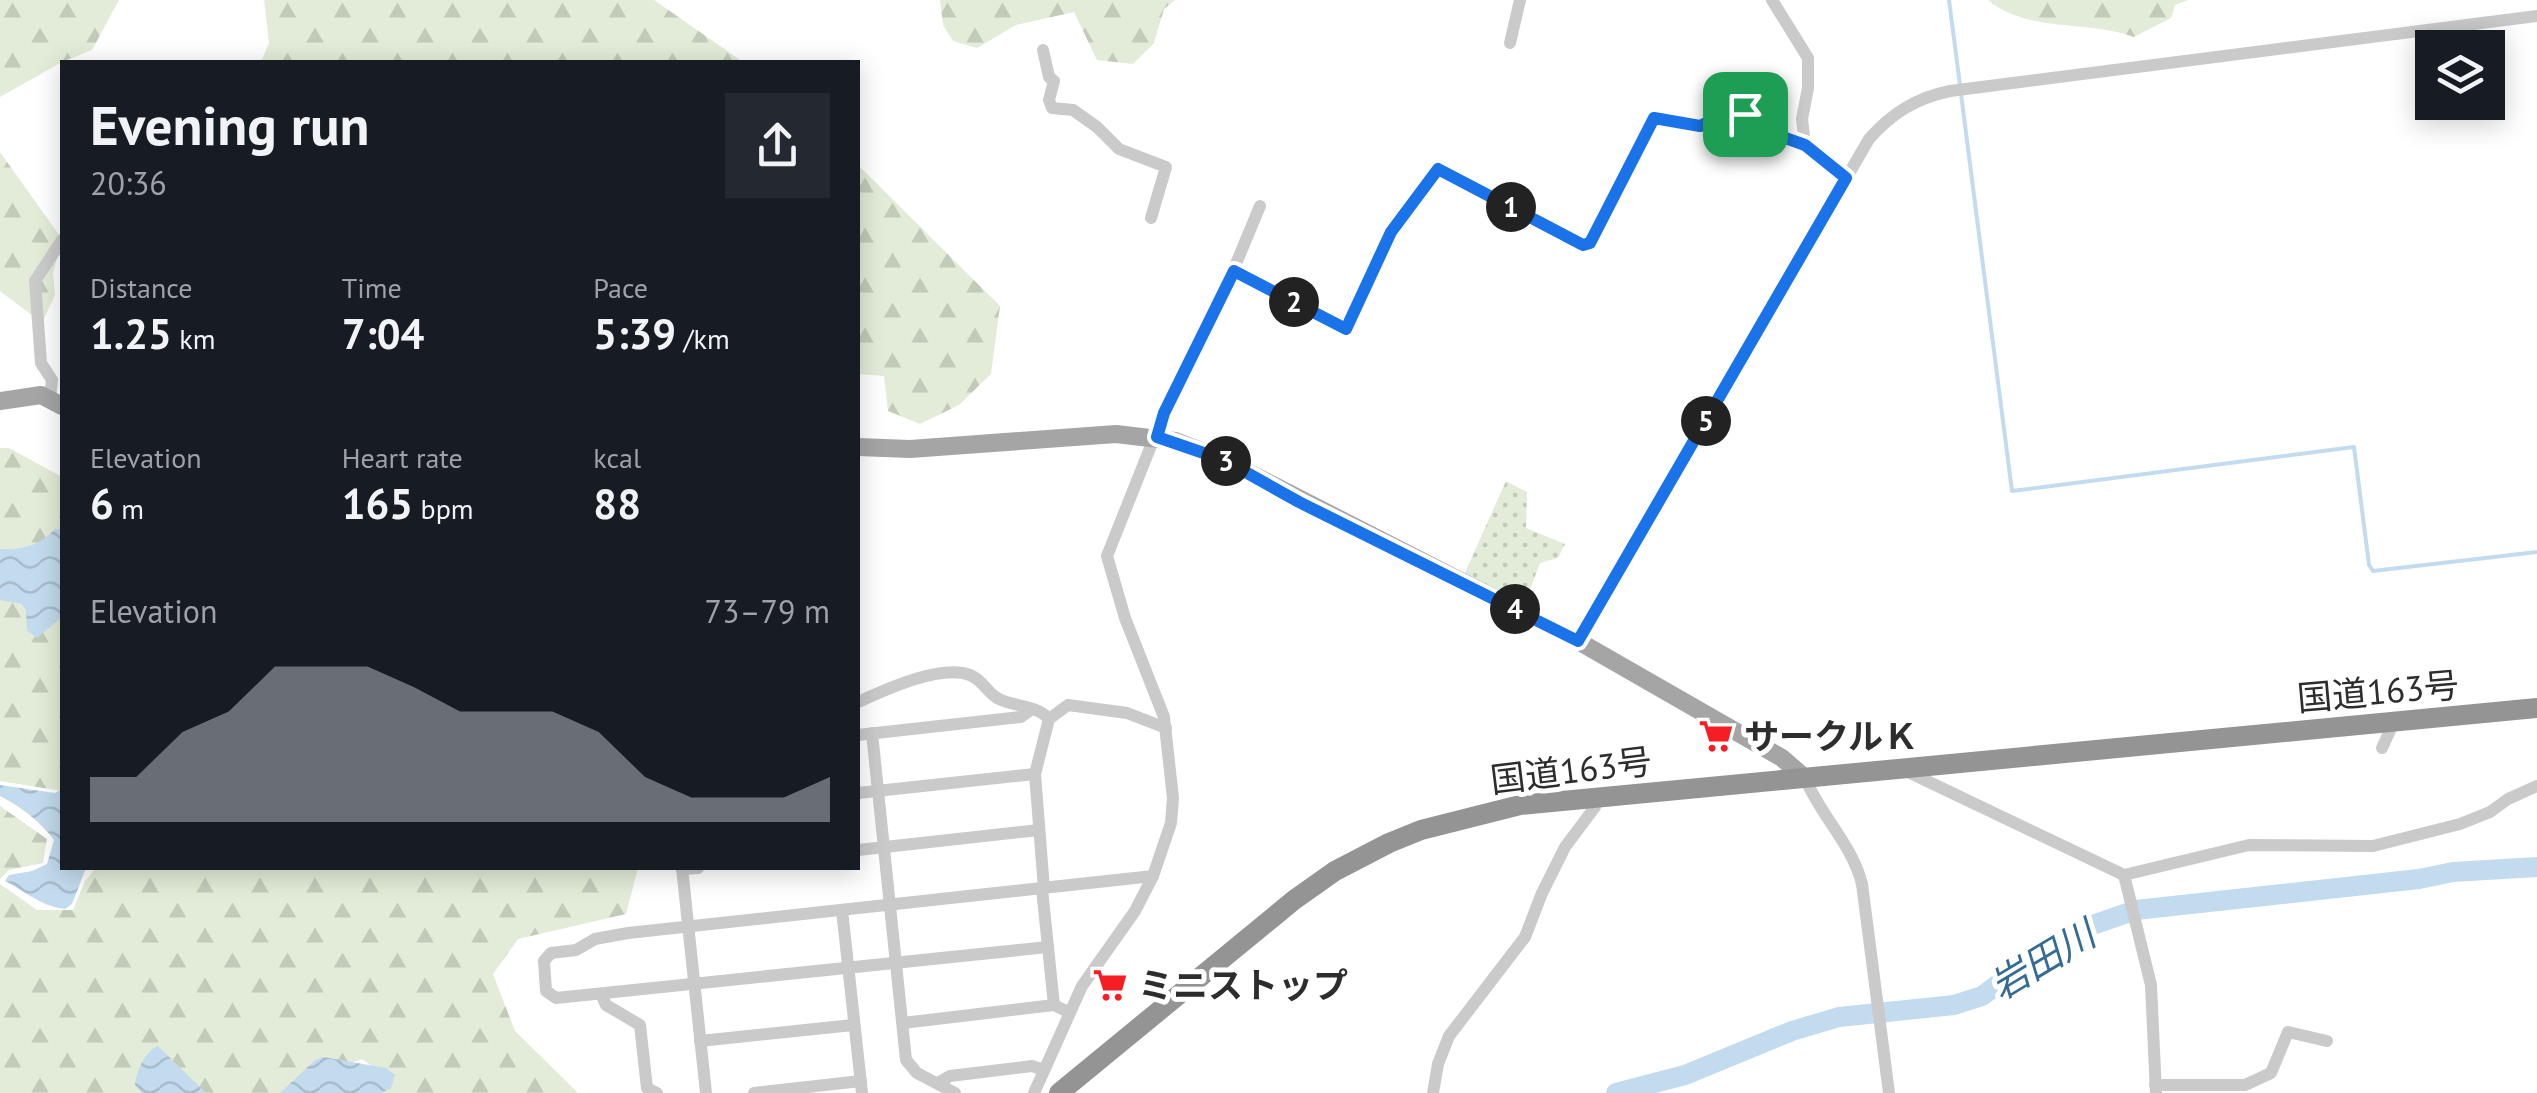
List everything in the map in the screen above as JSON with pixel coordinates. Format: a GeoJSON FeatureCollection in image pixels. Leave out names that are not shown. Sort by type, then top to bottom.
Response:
{"type":"FeatureCollection","features":[{"type":"Feature","properties":{"kind":"highway","name":"国道163号"},"geometry":{"type":"LineString","coordinates":[[1059,1093],[1294,900],[1389,842],[1456,818],[1520,805],[2537,708]]}},
{"type":"Feature","properties":{"kind":"main road"},"geometry":{"type":"LineString","coordinates":[[0,400],[30,394],[56,402]]}},
{"type":"Feature","properties":{"kind":"main road"},"geometry":{"type":"LineString","coordinates":[[860,448],[910,449],[1116,434],[1157,437],[1224,460],[1299,502],[1578,641],[1782,758],[1804,778]]}},
{"type":"Feature","properties":{"kind":"street"},"geometry":{"type":"LineString","coordinates":[[1510,43],[1520,0]]}},
{"type":"Feature","properties":{"kind":"street"},"geometry":{"type":"LineString","coordinates":[[1772,0],[1808,58],[1802,119],[1805,145]]}},
{"type":"Feature","properties":{"kind":"street"},"geometry":{"type":"LineString","coordinates":[[1578,641],[1869,140],[1907,106],[1936,94],[2537,16]]}},
{"type":"Feature","properties":{"kind":"street"},"geometry":{"type":"LineString","coordinates":[[1043,50],[1054,86],[1049,100],[1052,108],[1072,110],[1119,149],[1166,167],[1151,218]]}},
{"type":"Feature","properties":{"kind":"street"},"geometry":{"type":"LineString","coordinates":[[1234,271],[1346,329],[1391,232],[1438,169],[1583,245],[1590,243],[1654,118],[1700,126],[1736,112],[1745,114],[1774,134],[1805,145],[1846,178]]}},
{"type":"Feature","properties":{"kind":"street"},"geometry":{"type":"LineString","coordinates":[[1034,1093],[1061,1008],[1135,910],[1171,824],[1173,798],[1166,728],[1107,556],[1164,413],[1234,271],[1260,206]]}},
{"type":"Feature","properties":{"kind":"street"},"geometry":{"type":"LineString","coordinates":[[56,402],[52,380],[40,363],[36,281],[60,243]]}},
{"type":"Feature","properties":{"kind":"street"},"geometry":{"type":"LineString","coordinates":[[860,701],[907,682],[969,674],[996,698],[1043,713],[1049,719]]}},
{"type":"Feature","properties":{"kind":"street"},"geometry":{"type":"LineString","coordinates":[[1061,1008],[1048,947],[1035,774],[1049,719],[1068,706],[1127,713],[1166,728]]}},
{"type":"Feature","properties":{"kind":"street"},"geometry":{"type":"LineString","coordinates":[[955,1093],[910,1068],[906,1060],[878,791],[865,734],[1021,716],[1032,709]]}},
{"type":"Feature","properties":{"kind":"street"},"geometry":{"type":"LineString","coordinates":[[2382,748],[2394,722]]}},
{"type":"Feature","properties":{"kind":"street"},"geometry":{"type":"LineString","coordinates":[[1902,768],[2124,875],[2249,845],[2374,846],[2460,824],[2537,786]]}},
{"type":"Feature","properties":{"kind":"street"},"geometry":{"type":"LineString","coordinates":[[860,793],[1035,774]]}},
{"type":"Feature","properties":{"kind":"street"},"geometry":{"type":"LineString","coordinates":[[1804,778],[1858,866],[1889,1093]]}},
{"type":"Feature","properties":{"kind":"street"},"geometry":{"type":"LineString","coordinates":[[1433,1093],[1438,1064],[1450,1036],[1525,938],[1542,892],[1565,848],[1596,807],[1597,799]]}},
{"type":"Feature","properties":{"kind":"street"},"geometry":{"type":"LineString","coordinates":[[860,850],[1038,830]]}},
{"type":"Feature","properties":{"kind":"street"},"geometry":{"type":"LineString","coordinates":[[682,870],[706,1093]]}},
{"type":"Feature","properties":{"kind":"street"},"geometry":{"type":"LineString","coordinates":[[2124,875],[2151,985],[2155,1089],[2245,1085],[2271,1073],[2288,1032],[2328,1041]]}},
{"type":"Feature","properties":{"kind":"street"},"geometry":{"type":"LineString","coordinates":[[1048,947],[556,998],[546,991],[544,961],[551,953],[576,950],[595,939],[1152,876]]}},
{"type":"Feature","properties":{"kind":"street"},"geometry":{"type":"LineString","coordinates":[[754,1093],[861,1087],[842,910]]}},
{"type":"Feature","properties":{"kind":"street"},"geometry":{"type":"LineString","coordinates":[[601,994],[606,1006],[640,1026],[647,1088],[657,1093]]}},
{"type":"Feature","properties":{"kind":"street"},"geometry":{"type":"LineString","coordinates":[[903,1023],[1061,1008]]}},
{"type":"Feature","properties":{"kind":"street"},"geometry":{"type":"LineString","coordinates":[[700,1042],[854,1025]]}},
{"type":"Feature","properties":{"kind":"street"},"geometry":{"type":"LineString","coordinates":[[938,1084],[950,1076],[1032,1066],[1044,1070]]}},
{"type":"Feature","properties":{"kind":"green space"},"geometry":{"type":"Polygon","coordinates":[[[0,0],[119,0],[92,50],[60,60],[0,97],[0,0]]]}},
{"type":"Feature","properties":{"kind":"green space"},"geometry":{"type":"Polygon","coordinates":[[[264,0],[654,0],[740,60],[262,60],[269,43],[264,0]]]}},
{"type":"Feature","properties":{"kind":"green space"},"geometry":{"type":"Polygon","coordinates":[[[940,0],[1175,0],[1164,9],[1154,43],[1133,64],[1097,60],[1074,12],[1016,25],[977,48],[953,41],[943,25],[940,0]]]}},
{"type":"Feature","properties":{"kind":"green space"},"geometry":{"type":"Polygon","coordinates":[[[1988,0],[2188,0],[2175,5],[2171,18],[2134,37],[2039,22],[1988,0]]]}},
{"type":"Feature","properties":{"kind":"green space"},"geometry":{"type":"Polygon","coordinates":[[[0,152],[60,236],[60,247],[53,273],[55,295],[42,323],[0,291],[0,152]]]}},
{"type":"Feature","properties":{"kind":"green space"},"geometry":{"type":"Polygon","coordinates":[[[860,167],[1000,306],[991,374],[959,405],[920,424],[888,411],[884,376],[860,374],[860,167]]]}},
{"type":"Feature","properties":{"kind":"green space"},"geometry":{"type":"Polygon","coordinates":[[[0,448],[9,448],[60,476],[60,791],[0,781],[0,448]]]}},
{"type":"Feature","properties":{"kind":"green space"},"geometry":{"type":"Polygon","coordinates":[[[1506,481],[1527,492],[1526,528],[1565,544],[1558,558],[1540,563],[1523,608],[1463,577],[1506,481]]]}},
{"type":"Feature","properties":{"kind":"green space"},"geometry":{"type":"Polygon","coordinates":[[[0,806],[47,839],[43,863],[9,870],[0,879],[0,806]]]}},
{"type":"Feature","properties":{"kind":"green space"},"geometry":{"type":"Polygon","coordinates":[[[94,870],[637,870],[626,914],[518,939],[493,974],[515,1031],[578,1093],[376,1093],[378,1070],[362,1059],[309,1078],[291,1093],[0,1093],[0,884],[37,910],[73,910],[85,881],[94,870]]]}},
{"type":"Feature","properties":{"kind":"water"},"geometry":{"type":"Polygon","coordinates":[[[60,529],[60,619],[37,638],[27,631],[22,604],[0,600],[0,549],[30,546],[60,529]]]}},
{"type":"Feature","properties":{"kind":"water"},"geometry":{"type":"Polygon","coordinates":[[[0,785],[55,793],[60,790],[60,870],[85,870],[72,904],[65,909],[41,902],[5,881],[9,875],[47,864],[54,840],[30,815],[0,796],[0,785]]]}},
{"type":"Feature","properties":{"kind":"water"},"geometry":{"type":"Polygon","coordinates":[[[158,1046],[206,1093],[142,1093],[135,1085],[137,1074],[145,1057],[158,1046]]]}},
{"type":"Feature","properties":{"kind":"water"},"geometry":{"type":"Polygon","coordinates":[[[323,1057],[386,1068],[395,1075],[391,1088],[381,1093],[280,1093],[323,1057]]]}},
{"type":"Feature","properties":{"kind":"waterway"},"geometry":{"type":"LineString","coordinates":[[1949,0],[1960,85]]}},
{"type":"Feature","properties":{"kind":"waterway"},"geometry":{"type":"LineString","coordinates":[[1961,94],[2012,491],[2354,447],[2369,565],[2373,571],[2537,552]]}},
{"type":"Feature","properties":{"kind":"waterway","name":"岩田川"},"geometry":{"type":"LineString","coordinates":[[1616,1093],[1685,1075],[1792,1031],[1839,1017],[1954,1005],[1982,996],[2043,951],[2081,929],[2136,910],[2453,872],[2537,867]]}},
{"type":"Feature","properties":{"kind":"place","name":"サークルＫ"},"geometry":{"type":"Point","coordinates":[1716,736]}},
{"type":"Feature","properties":{"kind":"place","name":"ミニストップ"},"geometry":{"type":"Point","coordinates":[1110,985]}},
{"type":"Feature","properties":{"kind":"route"},"geometry":{"type":"LineString","coordinates":[[1730,112],[1745,114],[1774,134],[1805,145],[1846,178],[1578,641],[1299,502],[1224,460],[1157,437],[1164,413],[1234,271],[1346,329],[1391,232],[1438,169],[1583,245],[1590,243],[1654,118],[1700,126],[1730,112]]}}]}
